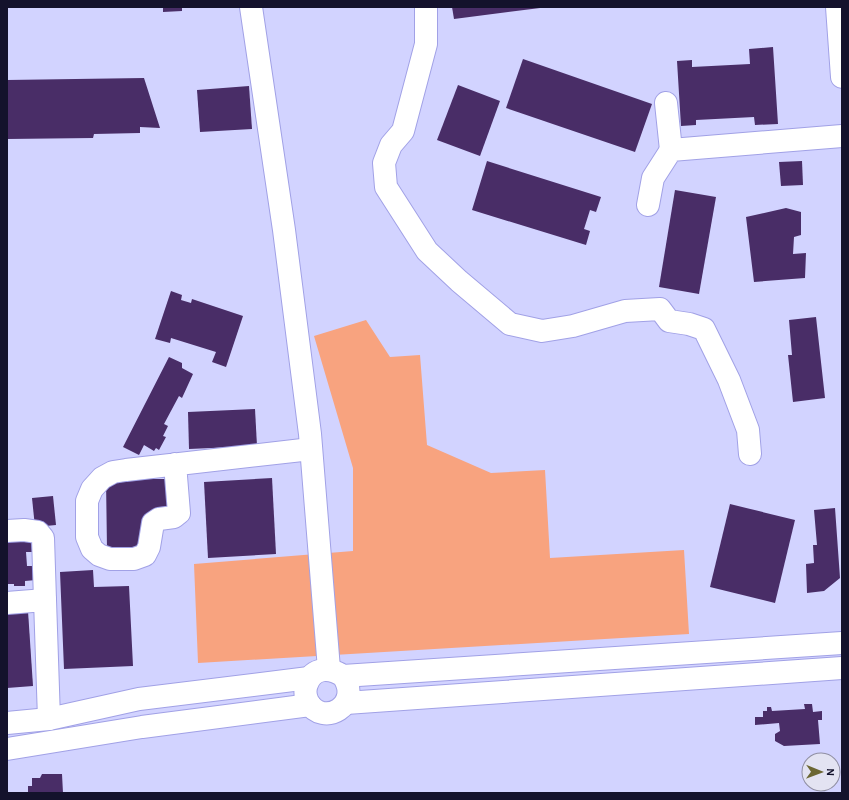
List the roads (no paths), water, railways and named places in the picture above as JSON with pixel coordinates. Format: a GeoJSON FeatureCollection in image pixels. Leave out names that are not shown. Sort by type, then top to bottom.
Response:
{"type":"FeatureCollection","features":[{"type":"Feature","properties":{"kind":"street"},"geometry":{"type":"LineString","coordinates":[[251,7],[284,230],[311,449],[336,672],[347,682],[349,690],[346,703],[335,712],[322,712],[316,710],[310,705],[306,700],[306,685],[309,678],[322,670],[336,672],[842,643]]}},
{"type":"Feature","properties":{"kind":"street"},"geometry":{"type":"LineString","coordinates":[[426,7],[426,44],[403,131],[391,145],[384,163],[386,187],[427,251],[459,281],[510,324],[542,331],[573,326],[625,311],[660,309],[669,321],[689,324],[704,329],[729,380],[748,430],[750,454]]}},
{"type":"Feature","properties":{"kind":"street"},"geometry":{"type":"LineString","coordinates":[[837,7],[842,77]]}},
{"type":"Feature","properties":{"kind":"street"},"geometry":{"type":"LineString","coordinates":[[648,205],[653,178],[671,150],[666,103]]}},
{"type":"Feature","properties":{"kind":"street"},"geometry":{"type":"LineString","coordinates":[[671,150],[842,136]]}},
{"type":"Feature","properties":{"kind":"street"},"geometry":{"type":"LineString","coordinates":[[175,464],[180,513],[174,517],[159,519],[153,523],[150,547],[145,555],[134,559],[110,559],[99,555],[92,549],[87,538],[87,502],[92,489],[102,478],[113,472],[175,464],[311,449]]}},
{"type":"Feature","properties":{"kind":"street"},"geometry":{"type":"LineString","coordinates":[[7,531],[24,530],[38,532],[43,538],[49,719]]}},
{"type":"Feature","properties":{"kind":"street"},"geometry":{"type":"LineString","coordinates":[[7,603],[45,600]]}},
{"type":"Feature","properties":{"kind":"street"},"geometry":{"type":"LineString","coordinates":[[346,703],[842,668]]}},
{"type":"Feature","properties":{"kind":"street"},"geometry":{"type":"LineString","coordinates":[[7,723],[49,719],[139,699],[309,678]]}},
{"type":"Feature","properties":{"kind":"street"},"geometry":{"type":"LineString","coordinates":[[139,699],[142,727]]}},
{"type":"Feature","properties":{"kind":"street"},"geometry":{"type":"LineString","coordinates":[[7,749],[142,727],[310,705]]}}]}
